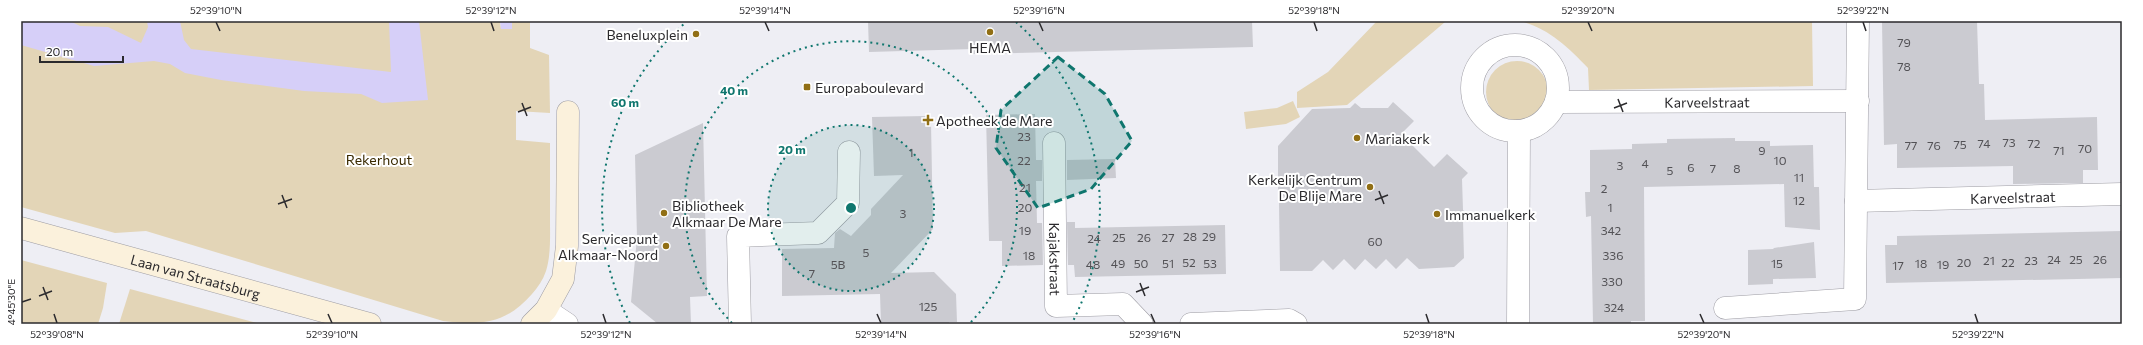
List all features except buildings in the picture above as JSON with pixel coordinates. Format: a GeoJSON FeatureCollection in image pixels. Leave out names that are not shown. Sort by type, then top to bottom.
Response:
{"type":"FeatureCollection","features":[{"type":"Feature","properties":{"kind":"street"},"geometry":{"type":"LineString","coordinates":[[1725,308],[1855,299],[1858,21]]}},
{"type":"Feature","properties":{"kind":"street"},"geometry":{"type":"LineString","coordinates":[[1516,44],[1530,47],[1542,53],[1551,63],[1557,75],[1558,88],[1556,102],[1551,113],[1542,122],[1531,128],[1519,131],[1505,130],[1492,124],[1482,115],[1475,103],[1472,89],[1474,75],[1480,62],[1490,52],[1503,46],[1516,44]]}},
{"type":"Feature","properties":{"kind":"street","name":"Karveelstraat"},"geometry":{"type":"LineString","coordinates":[[1556,102],[1858,101]]}},
{"type":"Feature","properties":{"kind":"street"},"geometry":{"type":"LineString","coordinates":[[567,324],[539,317],[563,279],[565,262],[568,112]]}},
{"type":"Feature","properties":{"kind":"street"},"geometry":{"type":"LineString","coordinates":[[1518,324],[1519,131]]}},
{"type":"Feature","properties":{"kind":"street","name":"Kajakstraat"},"geometry":{"type":"LineString","coordinates":[[1054,143],[1056,306],[1123,304],[1142,324]]}},
{"type":"Feature","properties":{"kind":"street"},"geometry":{"type":"LineString","coordinates":[[740,324],[738,236],[818,233],[848,203],[849,152]]}},
{"type":"Feature","properties":{"kind":"street","name":"Karveelstraat"},"geometry":{"type":"LineString","coordinates":[[1856,201],[2122,194]]}},
{"type":"Feature","properties":{"kind":"street","name":"Laan van Straatsburg"},"geometry":{"type":"LineString","coordinates":[[21,228],[370,324]]}},
{"type":"Feature","properties":{"kind":"street"},"geometry":{"type":"LineString","coordinates":[[1191,324],[1288,320],[1296,324]]}},
{"type":"Feature","properties":{"kind":"highlighted area"},"geometry":{"type":"Polygon","coordinates":[[[1058,57],[1105,94],[1132,141],[1091,189],[1038,208],[996,148],[1001,110],[1058,57]]]}},
{"type":"Feature","properties":{"kind":"green space","name":"Rekerhout"},"geometry":{"type":"Polygon","coordinates":[[[21,21],[500,21],[501,29],[512,28],[512,21],[530,21],[530,48],[549,55],[550,113],[516,111],[516,140],[550,143],[550,245],[546,271],[534,291],[512,312],[492,321],[481,323],[456,323],[443,321],[146,231],[115,233],[21,207],[21,21]]]}},
{"type":"Feature","properties":{"kind":"green space"},"geometry":{"type":"Polygon","coordinates":[[[1377,21],[1459,21],[1445,22],[1347,105],[1297,108],[1297,92],[1328,72],[1377,21]]]}},
{"type":"Feature","properties":{"kind":"green space"},"geometry":{"type":"Polygon","coordinates":[[[1519,21],[1812,21],[1813,86],[1589,90],[1588,68],[1565,45],[1539,28],[1519,21]]]}},
{"type":"Feature","properties":{"kind":"green space"},"geometry":{"type":"Polygon","coordinates":[[[1517,61],[1534,66],[1539,70],[1543,75],[1548,92],[1543,109],[1539,114],[1534,118],[1517,123],[1500,118],[1495,114],[1491,109],[1486,92],[1491,75],[1495,70],[1500,66],[1517,61]]]}},
{"type":"Feature","properties":{"kind":"green space"},"geometry":{"type":"Polygon","coordinates":[[[1293,101],[1300,117],[1286,124],[1246,129],[1244,112],[1277,108],[1293,101]]]}},
{"type":"Feature","properties":{"kind":"green space"},"geometry":{"type":"Polygon","coordinates":[[[21,260],[107,283],[103,308],[98,324],[21,324],[21,260]]]}},
{"type":"Feature","properties":{"kind":"green space"},"geometry":{"type":"Polygon","coordinates":[[[130,289],[261,324],[119,324],[130,289]]]}},
{"type":"Feature","properties":{"kind":"shaded area"},"geometry":{"type":"Polygon","coordinates":[[[21,21],[70,21],[80,26],[108,27],[141,43],[148,27],[147,21],[180,21],[184,40],[191,49],[391,72],[389,21],[419,21],[428,100],[382,103],[361,94],[304,91],[221,80],[185,73],[170,64],[154,61],[94,66],[21,45],[21,21]]]}},
{"type":"Feature","properties":{"kind":"shaded area"},"geometry":{"type":"Polygon","coordinates":[[[500,21],[512,21],[512,29],[501,29],[500,21]]]}},
{"type":"Feature","properties":{"kind":"place","name":"HEMA"},"geometry":{"type":"Point","coordinates":[990,32]}},
{"type":"Feature","properties":{"kind":"place","name":"Beneluxplein"},"geometry":{"type":"Point","coordinates":[696,34]}},
{"type":"Feature","properties":{"kind":"place","name":"Europaboulevard"},"geometry":{"type":"Point","coordinates":[807,87]}},
{"type":"Feature","properties":{"kind":"place","name":"Apotheek de Mare"},"geometry":{"type":"Point","coordinates":[928,120]}},
{"type":"Feature","properties":{"kind":"place","name":"Mariakerk"},"geometry":{"type":"Point","coordinates":[1357,138]}},
{"type":"Feature","properties":{"kind":"place","name":"Kerkelijk Centrum De Blije Mare"},"geometry":{"type":"Point","coordinates":[1370,187]}},
{"type":"Feature","properties":{"kind":"place","name":"Bibliotheek Alkmaar De Mare"},"geometry":{"type":"Point","coordinates":[664,213]}},
{"type":"Feature","properties":{"kind":"place","name":"Immanuelkerk"},"geometry":{"type":"Point","coordinates":[1437,214]}},
{"type":"Feature","properties":{"kind":"place","name":"Servicepunt Alkmaar-Noord"},"geometry":{"type":"Point","coordinates":[666,246]}}]}
